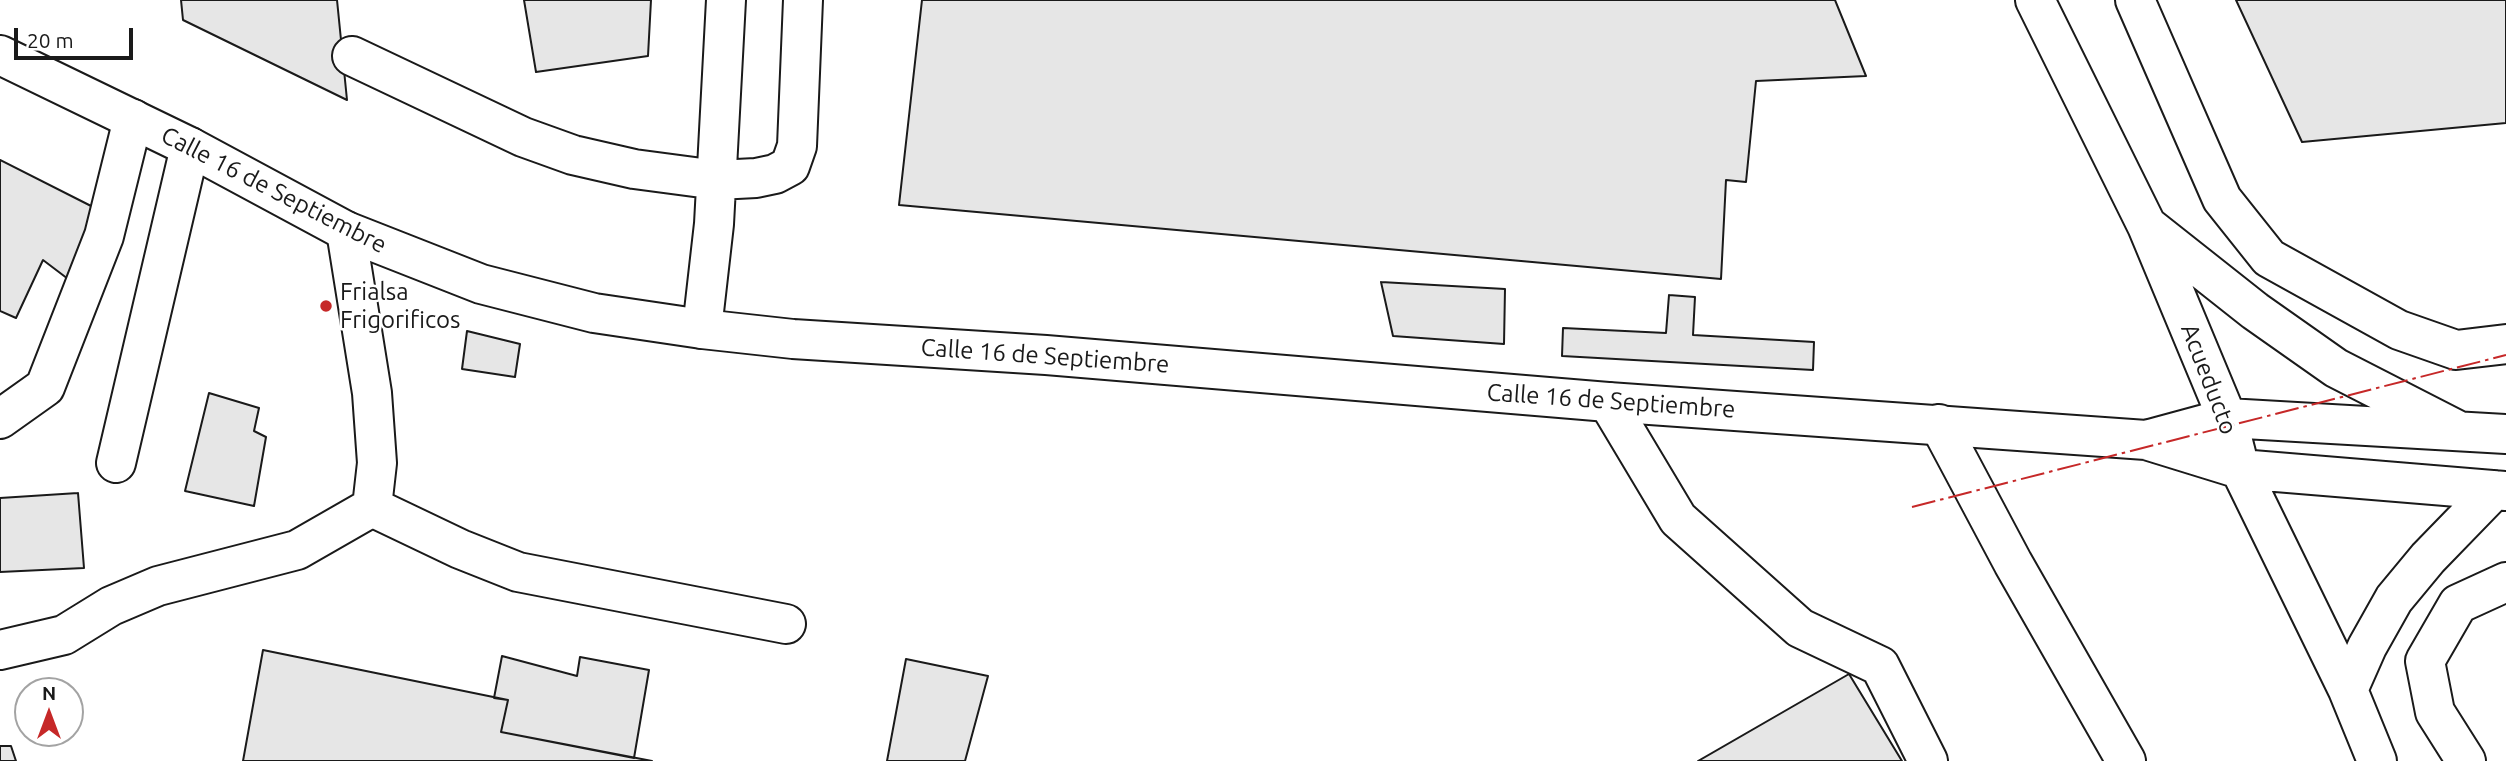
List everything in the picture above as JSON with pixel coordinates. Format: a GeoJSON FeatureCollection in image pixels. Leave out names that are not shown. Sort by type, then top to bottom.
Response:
{"type":"FeatureCollection","features":[{"type":"Feature","properties":{"kind":"main road"},"geometry":{"type":"LineString","coordinates":[[702,330],[717,180],[726,0]]}},
{"type":"Feature","properties":{"kind":"main road"},"geometry":{"type":"LineString","coordinates":[[352,56],[523,137],[573,155],[634,169],[717,180],[756,178],[775,174],[790,166],[797,146],[803,0]]}},
{"type":"Feature","properties":{"kind":"main road","name":"Acueducto"},"geometry":{"type":"LineString","coordinates":[[2035,0],[2147,226],[2227,418],[2240,469],[2348,690],[2377,761]]}},
{"type":"Feature","properties":{"kind":"main road"},"geometry":{"type":"LineString","coordinates":[[2135,0],[2222,200],[2269,258],[2399,330],[2456,350],[2506,344]]}},
{"type":"Feature","properties":{"kind":"main road","name":"Calle 16 de Septiembre"},"geometry":{"type":"LineString","coordinates":[[0,55],[190,147],[346,231],[481,284],[594,313],[702,330],[793,339],[1046,355],[1608,402],[2146,440],[2240,469],[2500,490]]}},
{"type":"Feature","properties":{"kind":"main road"},"geometry":{"type":"LineString","coordinates":[[0,419],[45,387],[104,236],[133,119]]}},
{"type":"Feature","properties":{"kind":"main road"},"geometry":{"type":"LineString","coordinates":[[116,463],[190,147]]}},
{"type":"Feature","properties":{"kind":"main road"},"geometry":{"type":"LineString","coordinates":[[2147,226],[2255,311],[2336,368],[2457,430]]}},
{"type":"Feature","properties":{"kind":"main road"},"geometry":{"type":"LineString","coordinates":[[346,231],[372,393],[377,463],[372,507]]}},
{"type":"Feature","properties":{"kind":"main road"},"geometry":{"type":"LineString","coordinates":[[1608,402],[1678,519],[1800,628],[1880,666],[1928,761]]}},
{"type":"Feature","properties":{"kind":"main road","name":"Calle 16 de Septiembre"},"geometry":{"type":"LineString","coordinates":[[2146,440],[2227,418],[2506,434]]}},
{"type":"Feature","properties":{"kind":"main road"},"geometry":{"type":"LineString","coordinates":[[1939,424],[2013,563],[2126,761]]}},
{"type":"Feature","properties":{"kind":"main road"},"geometry":{"type":"LineString","coordinates":[[2348,690],[2367,647],[2394,599],[2428,558],[2500,490]]}},
{"type":"Feature","properties":{"kind":"main road"},"geometry":{"type":"LineString","coordinates":[[372,507],[460,549],[518,572],[786,624]]}},
{"type":"Feature","properties":{"kind":"main road"},"geometry":{"type":"LineString","coordinates":[[0,650],[64,635],[111,606],[159,586],[297,550],[372,507]]}},
{"type":"Feature","properties":{"kind":"main road"},"geometry":{"type":"LineString","coordinates":[[2466,761],[2435,712],[2425,661],[2458,604],[2506,582]]}},
{"type":"Feature","properties":{"kind":"building"},"geometry":{"type":"Polygon","coordinates":[[[181,0],[337,0],[347,100],[183,20],[181,0]]]}},
{"type":"Feature","properties":{"kind":"building"},"geometry":{"type":"Polygon","coordinates":[[[524,0],[651,0],[648,56],[536,72],[524,0]]]}},
{"type":"Feature","properties":{"kind":"building"},"geometry":{"type":"Polygon","coordinates":[[[922,0],[1835,0],[1866,76],[1756,81],[1746,182],[1726,180],[1721,279],[899,205],[922,0]]]}},
{"type":"Feature","properties":{"kind":"building"},"geometry":{"type":"Polygon","coordinates":[[[2236,0],[2506,0],[2506,123],[2302,142],[2236,0]]]}},
{"type":"Feature","properties":{"kind":"building"},"geometry":{"type":"Polygon","coordinates":[[[0,160],[97,209],[72,282],[43,260],[16,318],[0,311],[0,160]]]}},
{"type":"Feature","properties":{"kind":"building"},"geometry":{"type":"Polygon","coordinates":[[[1381,282],[1505,289],[1504,344],[1393,336],[1381,282]]]}},
{"type":"Feature","properties":{"kind":"building"},"geometry":{"type":"Polygon","coordinates":[[[1669,295],[1695,297],[1693,335],[1814,342],[1813,370],[1562,356],[1563,328],[1666,333],[1669,295]]]}},
{"type":"Feature","properties":{"kind":"building"},"geometry":{"type":"Polygon","coordinates":[[[467,331],[520,344],[515,377],[462,369],[467,331]]]}},
{"type":"Feature","properties":{"kind":"building"},"geometry":{"type":"Polygon","coordinates":[[[209,393],[259,408],[254,431],[266,437],[254,506],[185,491],[209,393]]]}},
{"type":"Feature","properties":{"kind":"building"},"geometry":{"type":"Polygon","coordinates":[[[78,493],[84,568],[0,572],[0,498],[78,493]]]}},
{"type":"Feature","properties":{"kind":"building"},"geometry":{"type":"Polygon","coordinates":[[[263,650],[508,700],[501,732],[652,761],[243,761],[263,650]]]}},
{"type":"Feature","properties":{"kind":"building"},"geometry":{"type":"Polygon","coordinates":[[[502,656],[577,676],[580,657],[649,670],[634,758],[501,732],[508,700],[494,698],[502,656]]]}},
{"type":"Feature","properties":{"kind":"building"},"geometry":{"type":"Polygon","coordinates":[[[906,659],[988,676],[965,761],[887,761],[906,659]]]}},
{"type":"Feature","properties":{"kind":"building"},"geometry":{"type":"Polygon","coordinates":[[[1849,674],[1902,761],[1698,761],[1849,674]]]}},
{"type":"Feature","properties":{"kind":"building"},"geometry":{"type":"Polygon","coordinates":[[[0,746],[11,746],[16,761],[0,761],[0,746]]]}},
{"type":"Feature","properties":{"kind":"power"},"geometry":{"type":"LineString","coordinates":[[1912,507],[2506,355]]}},
{"type":"Feature","properties":{"kind":"place","name":"Frialsa Frigorificos"},"geometry":{"type":"Point","coordinates":[326,306]}}]}
